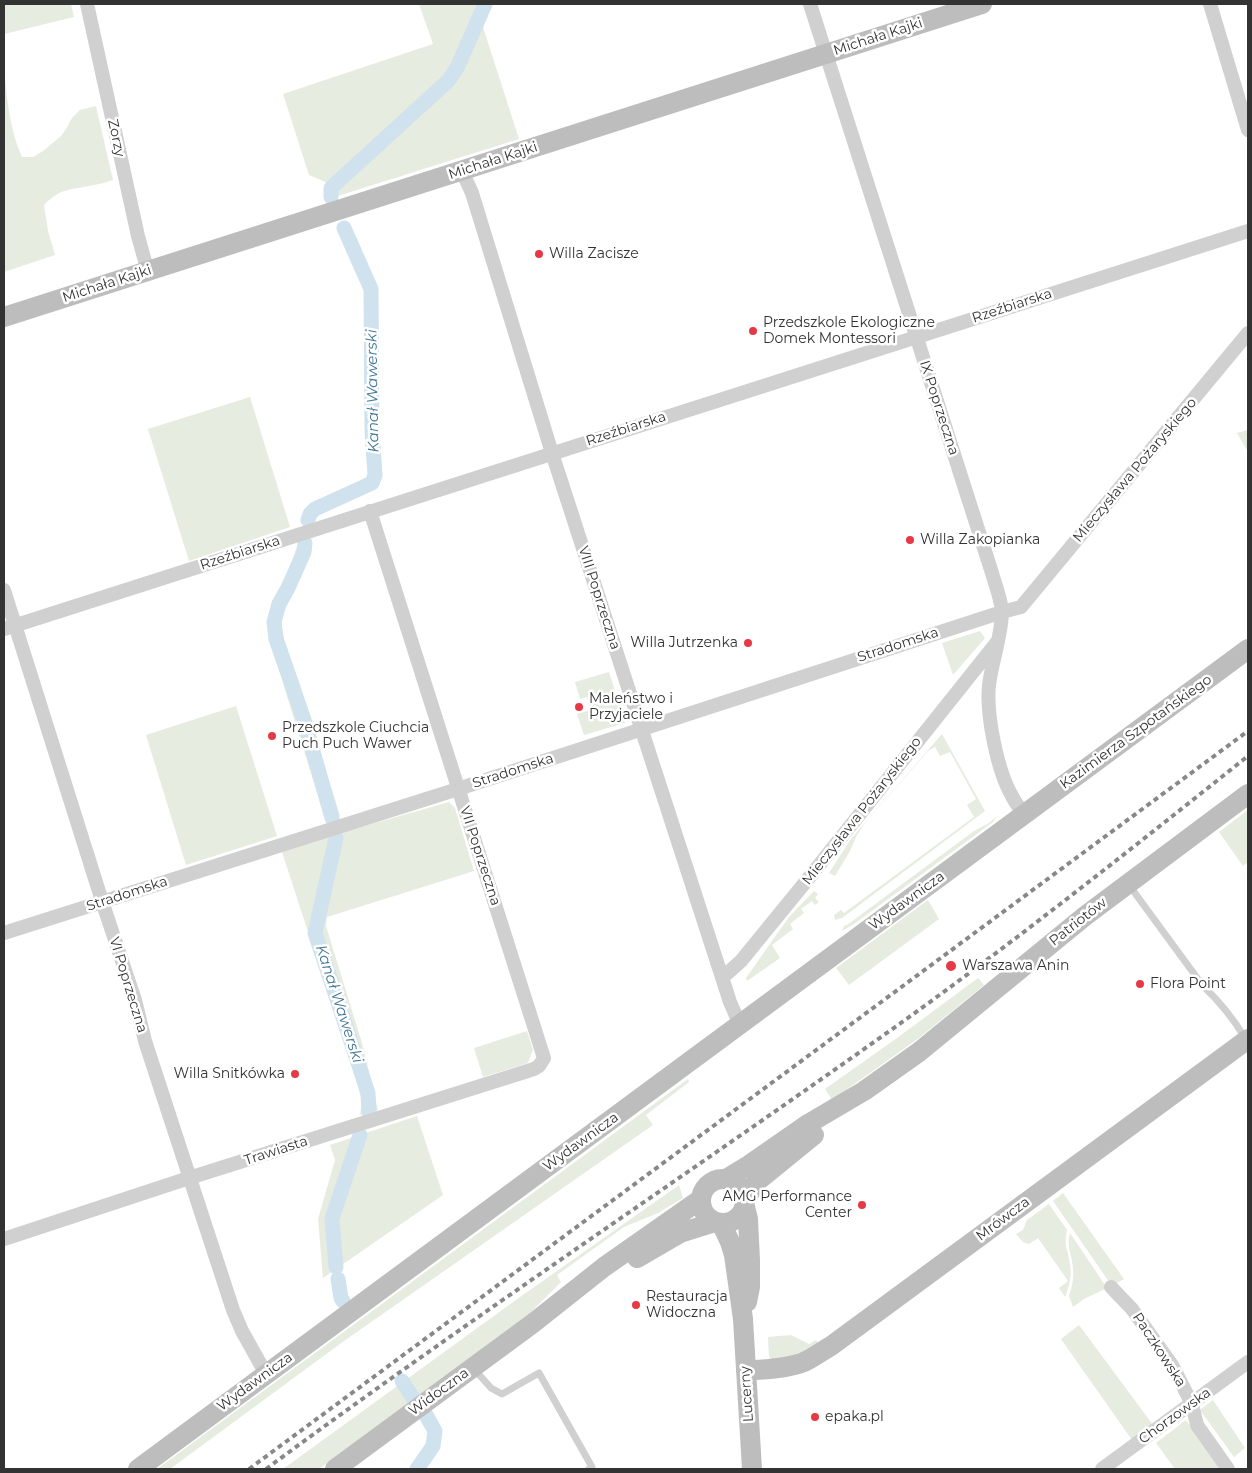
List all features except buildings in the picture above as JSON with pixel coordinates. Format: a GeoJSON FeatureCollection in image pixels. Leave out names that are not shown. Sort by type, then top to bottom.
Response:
{"type":"FeatureCollection","features":[{"type":"Feature","properties":{"kind":"main road","name":"Michała Kajki"},"geometry":{"type":"LineString","coordinates":[[4,317],[982,4]]}},
{"type":"Feature","properties":{"kind":"main road","name":"Kazimierza Szpotańskiego"},"geometry":{"type":"LineString","coordinates":[[1025,815],[1248,649]]}},
{"type":"Feature","properties":{"kind":"main road","name":"Patriotów"},"geometry":{"type":"LineString","coordinates":[[726,1179],[808,1124],[864,1091],[919,1052],[1085,916],[1248,794]]}},
{"type":"Feature","properties":{"kind":"main road","name":"Wydawnicza"},"geometry":{"type":"LineString","coordinates":[[138,1469],[1025,815]]}},
{"type":"Feature","properties":{"kind":"main road","name":"Mrówcza"},"geometry":{"type":"LineString","coordinates":[[746,1371],[773,1369],[798,1364],[831,1346],[1247,1039]]}},
{"type":"Feature","properties":{"kind":"main road","name":"Patriotów"},"geometry":{"type":"LineString","coordinates":[[745,1204],[755,1184],[760,1179],[864,1091]]}},
{"type":"Feature","properties":{"kind":"main road"},"geometry":{"type":"LineString","coordinates":[[726,1179],[736,1182],[742,1190],[745,1204],[740,1216],[733,1221],[718,1222],[709,1218],[704,1213],[701,1199],[703,1190],[709,1184],[717,1180],[726,1179]]}},
{"type":"Feature","properties":{"kind":"main road","name":"Widoczna"},"geometry":{"type":"LineString","coordinates":[[335,1469],[543,1315],[604,1267],[701,1199]]}},
{"type":"Feature","properties":{"kind":"main road","name":"Lucerny"},"geometry":{"type":"LineString","coordinates":[[745,1204],[748,1219],[742,1262],[743,1319],[752,1469]]}},
{"type":"Feature","properties":{"kind":"main road","name":"Lucerny"},"geometry":{"type":"LineString","coordinates":[[718,1222],[742,1262]]}},
{"type":"Feature","properties":{"kind":"main road","name":"Widoczna"},"geometry":{"type":"LineString","coordinates":[[543,1315],[680,1233],[718,1222]]}},
{"type":"Feature","properties":{"kind":"street","name":"Zorzy"},"geometry":{"type":"LineString","coordinates":[[87,4],[138,236],[148,272]]}},
{"type":"Feature","properties":{"kind":"street","name":"IX Poprzeczna"},"geometry":{"type":"LineString","coordinates":[[810,4],[992,573],[1002,612],[989,684],[991,725],[1005,780],[1011,795],[1025,815]]}},
{"type":"Feature","properties":{"kind":"street"},"geometry":{"type":"LineString","coordinates":[[1210,4],[1248,130]]}},
{"type":"Feature","properties":{"kind":"street","name":"VIII Poprzeczna"},"geometry":{"type":"LineString","coordinates":[[462,171],[472,193],[552,453],[722,978],[740,1025]]}},
{"type":"Feature","properties":{"kind":"street","name":"Rzeźbiarska"},"geometry":{"type":"LineString","coordinates":[[10,627],[1248,231]]}},
{"type":"Feature","properties":{"kind":"street","name":"Mieczysława Pożaryskiego"},"geometry":{"type":"LineString","coordinates":[[1021,607],[1248,333]]}},
{"type":"Feature","properties":{"kind":"street","name":"VII Poprzeczna"},"geometry":{"type":"LineString","coordinates":[[370,511],[544,1058]]}},
{"type":"Feature","properties":{"kind":"street","name":"VI Poprzeczna"},"geometry":{"type":"LineString","coordinates":[[4,590],[10,627],[135,1000],[145,1041],[233,1310],[242,1331],[266,1374]]}},
{"type":"Feature","properties":{"kind":"street","name":"Stradomska"},"geometry":{"type":"LineString","coordinates":[[4,933],[1021,607]]}},
{"type":"Feature","properties":{"kind":"street","name":"Mieczysława Pożaryskiego"},"geometry":{"type":"LineString","coordinates":[[722,978],[741,960],[806,881],[998,640]]}},
{"type":"Feature","properties":{"kind":"street","name":"Trawiasta"},"geometry":{"type":"LineString","coordinates":[[4,1239],[189,1178],[534,1069],[539,1066],[544,1058]]}},
{"type":"Feature","properties":{"kind":"street","name":"Paczkowska"},"geometry":{"type":"LineString","coordinates":[[1111,1287],[1132,1309],[1172,1366],[1192,1404],[1197,1425],[1228,1469]]}},
{"type":"Feature","properties":{"kind":"street","name":"Chorzowska"},"geometry":{"type":"LineString","coordinates":[[1102,1469],[1248,1362]]}},
{"type":"Feature","properties":{"kind":"lane"},"geometry":{"type":"LineString","coordinates":[[1128,884],[1203,986],[1233,1018],[1247,1039]]}},
{"type":"Feature","properties":{"kind":"lane"},"geometry":{"type":"LineString","coordinates":[[472,1368],[491,1388],[502,1394],[538,1373],[592,1467],[589,1469]]}},
{"type":"Feature","properties":{"kind":"shaded area"},"geometry":{"type":"Polygon","coordinates":[[[4,4],[71,4],[74,17],[4,34],[4,4]]]}},
{"type":"Feature","properties":{"kind":"shaded area"},"geometry":{"type":"Polygon","coordinates":[[[419,4],[493,4],[483,27],[519,139],[325,200],[325,193],[330,184],[309,175],[283,94],[433,44],[419,4]]]}},
{"type":"Feature","properties":{"kind":"shaded area"},"geometry":{"type":"Polygon","coordinates":[[[4,67],[11,124],[22,157],[33,157],[43,151],[61,136],[72,118],[80,110],[96,106],[113,180],[67,190],[50,199],[44,205],[48,231],[55,255],[4,272],[4,67]]]}},
{"type":"Feature","properties":{"kind":"shaded area"},"geometry":{"type":"Polygon","coordinates":[[[250,397],[290,527],[189,561],[148,429],[250,397]]]}},
{"type":"Feature","properties":{"kind":"shaded area"},"geometry":{"type":"Polygon","coordinates":[[[1248,430],[1248,452],[1237,433],[1248,430]]]}},
{"type":"Feature","properties":{"kind":"shaded area"},"geometry":{"type":"Polygon","coordinates":[[[309,542],[300,574],[284,608],[281,622],[284,639],[340,816],[326,821],[285,690],[270,631],[270,621],[297,546],[309,542]]]}},
{"type":"Feature","properties":{"kind":"shaded area"},"geometry":{"type":"Polygon","coordinates":[[[980,631],[985,638],[953,675],[942,643],[980,631]]]}},
{"type":"Feature","properties":{"kind":"shaded area"},"geometry":{"type":"Polygon","coordinates":[[[609,672],[625,723],[584,735],[577,714],[591,710],[587,697],[580,699],[575,682],[609,672]]]}},
{"type":"Feature","properties":{"kind":"shaded area"},"geometry":{"type":"Polygon","coordinates":[[[236,706],[277,836],[186,865],[146,735],[236,706]]]}},
{"type":"Feature","properties":{"kind":"shaded area"},"geometry":{"type":"Polygon","coordinates":[[[942,734],[985,811],[842,918],[835,920],[834,915],[841,910],[844,913],[974,817],[967,805],[976,799],[950,752],[940,756],[935,747],[928,751],[865,823],[835,876],[829,873],[850,840],[942,734]]]}},
{"type":"Feature","properties":{"kind":"shaded area"},"geometry":{"type":"Polygon","coordinates":[[[449,802],[455,808],[474,871],[327,917],[326,926],[362,1043],[378,1110],[360,1115],[362,1102],[357,1082],[282,852],[340,833],[449,802]]]}},
{"type":"Feature","properties":{"kind":"shaded area"},"geometry":{"type":"Polygon","coordinates":[[[1248,810],[1248,862],[1243,866],[1219,832],[1248,810]]]}},
{"type":"Feature","properties":{"kind":"shaded area"},"geometry":{"type":"Polygon","coordinates":[[[997,816],[993,822],[842,931],[844,926],[997,816]]]}},
{"type":"Feature","properties":{"kind":"shaded area"},"geometry":{"type":"Polygon","coordinates":[[[814,891],[818,894],[815,898],[819,902],[815,905],[812,901],[801,909],[804,913],[790,924],[793,929],[772,945],[780,958],[747,981],[746,978],[789,917],[814,891]]]}},
{"type":"Feature","properties":{"kind":"shaded area"},"geometry":{"type":"Polygon","coordinates":[[[928,900],[939,919],[849,985],[836,968],[928,900]]]}},
{"type":"Feature","properties":{"kind":"shaded area"},"geometry":{"type":"Polygon","coordinates":[[[978,978],[984,985],[919,1038],[832,1100],[825,1089],[978,978]]]}},
{"type":"Feature","properties":{"kind":"shaded area"},"geometry":{"type":"Polygon","coordinates":[[[527,1031],[533,1050],[528,1063],[483,1077],[474,1048],[527,1031]]]}},
{"type":"Feature","properties":{"kind":"shaded area"},"geometry":{"type":"Polygon","coordinates":[[[688,1079],[689,1082],[646,1115],[653,1125],[344,1341],[170,1469],[157,1469],[688,1079]]]}},
{"type":"Feature","properties":{"kind":"shaded area"},"geometry":{"type":"Polygon","coordinates":[[[417,1116],[443,1195],[323,1278],[318,1219],[335,1160],[330,1145],[417,1116]]]}},
{"type":"Feature","properties":{"kind":"shaded area"},"geometry":{"type":"Polygon","coordinates":[[[679,1185],[683,1198],[658,1213],[624,1227],[557,1275],[561,1282],[527,1316],[319,1469],[283,1469],[520,1297],[679,1185]]]}},
{"type":"Feature","properties":{"kind":"shaded area"},"geometry":{"type":"Polygon","coordinates":[[[1063,1193],[1124,1279],[1112,1286],[1053,1201],[1063,1193]]]}},
{"type":"Feature","properties":{"kind":"shaded area"},"geometry":{"type":"Polygon","coordinates":[[[1049,1204],[1067,1230],[1066,1245],[1071,1273],[1065,1297],[1059,1288],[1068,1281],[1038,1238],[1029,1244],[1023,1242],[1016,1234],[1023,1230],[1027,1220],[1049,1204]]]}},
{"type":"Feature","properties":{"kind":"shaded area"},"geometry":{"type":"Polygon","coordinates":[[[1070,1233],[1107,1288],[1084,1299],[1073,1307],[1069,1296],[1073,1275],[1069,1246],[1070,1233]]]}},
{"type":"Feature","properties":{"kind":"shaded area"},"geometry":{"type":"Polygon","coordinates":[[[1079,1325],[1153,1425],[1132,1440],[1061,1339],[1079,1325]]]}},
{"type":"Feature","properties":{"kind":"shaded area"},"geometry":{"type":"Polygon","coordinates":[[[791,1335],[809,1344],[816,1340],[819,1344],[796,1356],[771,1360],[768,1337],[791,1335]]]}},
{"type":"Feature","properties":{"kind":"shaded area"},"geometry":{"type":"Polygon","coordinates":[[[1213,1400],[1245,1448],[1234,1457],[1200,1410],[1213,1400]]]}},
{"type":"Feature","properties":{"kind":"shaded area"},"geometry":{"type":"Polygon","coordinates":[[[1186,1420],[1220,1469],[1175,1469],[1156,1443],[1186,1420]]]}},
{"type":"Feature","properties":{"kind":"waterway","name":"Kanał Wawerski"},"geometry":{"type":"LineString","coordinates":[[331,197],[331,188],[334,185],[448,81],[457,68],[485,4]]}},
{"type":"Feature","properties":{"kind":"waterway","name":"Kanał Wawerski"},"geometry":{"type":"LineString","coordinates":[[308,520],[310,514],[315,509],[372,483],[375,475],[372,431],[371,289],[344,228]]}},
{"type":"Feature","properties":{"kind":"waterway","name":"Kanał Wawerski"},"geometry":{"type":"LineString","coordinates":[[305,543],[304,552],[279,604],[274,622],[276,639],[304,720],[332,818]]}},
{"type":"Feature","properties":{"kind":"waterway","name":"Kanał Wawerski"},"geometry":{"type":"LineString","coordinates":[[336,838],[315,933],[368,1093],[369,1112]]}},
{"type":"Feature","properties":{"kind":"waterway","name":"Kanał Wawerski"},"geometry":{"type":"LineString","coordinates":[[336,1267],[332,1219],[360,1135]]}},
{"type":"Feature","properties":{"kind":"waterway","name":"Kanał Wawerski"},"geometry":{"type":"LineString","coordinates":[[338,1279],[343,1301]]}},
{"type":"Feature","properties":{"kind":"waterway","name":"Kanał Wawerski"},"geometry":{"type":"LineString","coordinates":[[402,1381],[413,1398]]}},
{"type":"Feature","properties":{"kind":"waterway","name":"Kanał Wawerski"},"geometry":{"type":"LineString","coordinates":[[417,1469],[433,1446],[435,1431],[426,1415]]}},
{"type":"Feature","properties":{"kind":"railway"},"geometry":{"type":"LineString","coordinates":[[249,1469],[1248,731]]}},
{"type":"Feature","properties":{"kind":"railway"},"geometry":{"type":"LineString","coordinates":[[266,1469],[345,1411],[905,1020],[1121,857],[1248,756]]}},
{"type":"Feature","properties":{"kind":"place","name":"Willa Zacisze"},"geometry":{"type":"Point","coordinates":[539,254]}},
{"type":"Feature","properties":{"kind":"place","name":"Przedszkole Ekologiczne Domek Montessori"},"geometry":{"type":"Point","coordinates":[753,331]}},
{"type":"Feature","properties":{"kind":"place","name":"Willa Zakopianka"},"geometry":{"type":"Point","coordinates":[910,540]}},
{"type":"Feature","properties":{"kind":"place","name":"Willa Jutrzenka"},"geometry":{"type":"Point","coordinates":[748,643]}},
{"type":"Feature","properties":{"kind":"place","name":"Maleństwo i Przyjaciele"},"geometry":{"type":"Point","coordinates":[579,707]}},
{"type":"Feature","properties":{"kind":"place","name":"Przedszkole Ciuchcia Puch Puch Wawer"},"geometry":{"type":"Point","coordinates":[272,736]}},
{"type":"Feature","properties":{"kind":"place","name":"Warszawa Anin"},"geometry":{"type":"Point","coordinates":[951,966]}},
{"type":"Feature","properties":{"kind":"place","name":"Flora Point"},"geometry":{"type":"Point","coordinates":[1140,984]}},
{"type":"Feature","properties":{"kind":"place","name":"Willa Snitkówka"},"geometry":{"type":"Point","coordinates":[295,1074]}},
{"type":"Feature","properties":{"kind":"place","name":"AMG Performance Center"},"geometry":{"type":"Point","coordinates":[862,1205]}},
{"type":"Feature","properties":{"kind":"place","name":"Restauracja Widoczna"},"geometry":{"type":"Point","coordinates":[636,1305]}},
{"type":"Feature","properties":{"kind":"place","name":"epaka.pl"},"geometry":{"type":"Point","coordinates":[815,1417]}}]}
